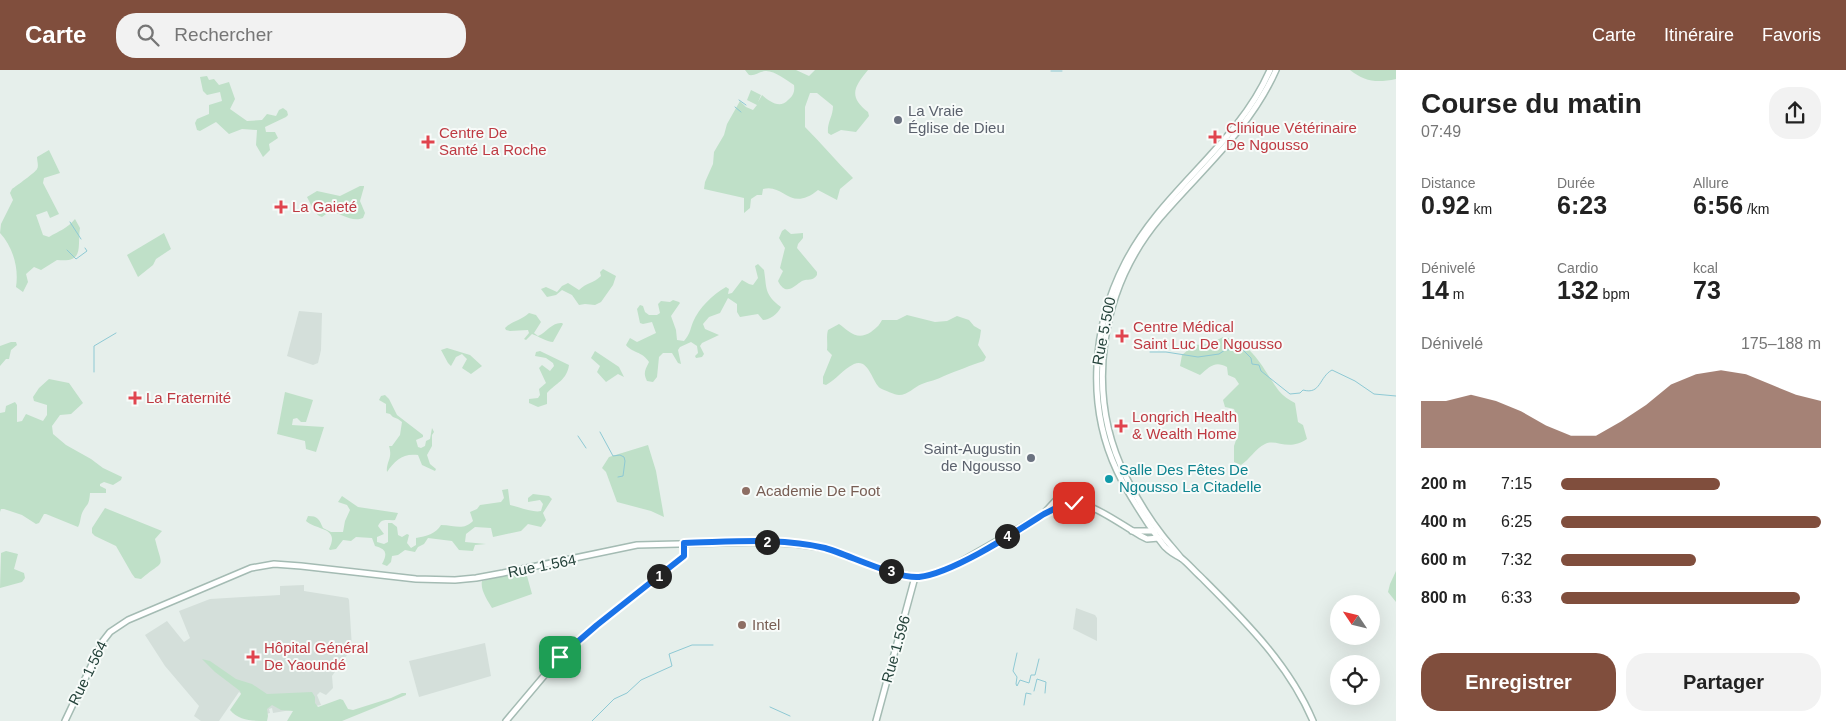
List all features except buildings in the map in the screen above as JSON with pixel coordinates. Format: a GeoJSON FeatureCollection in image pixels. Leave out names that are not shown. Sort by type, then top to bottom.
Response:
{"type":"FeatureCollection","features":[{"type":"Feature","properties":{"kind":"main road","name":"Rue 5.500"},"geometry":{"type":"LineString","coordinates":[[1129,488],[1116,469],[1105,438],[1097,389],[1098,353],[1110,299],[1125,262],[1147,226],[1220,146],[1241,120],[1257,96],[1270,70]]}},
{"type":"Feature","properties":{"kind":"main road","name":"Rue 5.500"},"geometry":{"type":"LineString","coordinates":[[1276,70],[1265,94],[1252,114],[1234,137],[1151,230],[1132,258],[1122,280],[1109,320],[1102,359],[1104,404],[1115,449],[1129,488],[1142,516],[1156,531],[1166,548],[1181,559],[1238,615],[1272,653],[1299,691],[1313,721]]}},
{"type":"Feature","properties":{"kind":"main road"},"geometry":{"type":"LineString","coordinates":[[1129,488],[1156,531]]}},
{"type":"Feature","properties":{"kind":"main road"},"geometry":{"type":"LineString","coordinates":[[1044,514],[1058,498],[1058,494],[1062,490],[1067,491],[1070,495],[1076,496],[1090,507],[1131,531],[1166,548]]}},
{"type":"Feature","properties":{"kind":"main road"},"geometry":{"type":"LineString","coordinates":[[1064,503],[1070,498],[1070,495]]}},
{"type":"Feature","properties":{"kind":"main road"},"geometry":{"type":"LineString","coordinates":[[1058,498],[1064,503],[1090,507]]}},
{"type":"Feature","properties":{"kind":"main road","name":"Rue 1.564"},"geometry":{"type":"LineString","coordinates":[[65,721],[103,641],[110,632],[128,620],[251,568],[274,564],[294,565],[416,579],[462,579],[528,569],[637,545],[761,542],[824,548],[892,572],[916,577],[934,574],[955,565],[1064,503]]}},
{"type":"Feature","properties":{"kind":"main road"},"geometry":{"type":"LineString","coordinates":[[1139,530],[1143,522],[1142,516]]}},
{"type":"Feature","properties":{"kind":"main road"},"geometry":{"type":"LineString","coordinates":[[1131,531],[1156,531]]}},
{"type":"Feature","properties":{"kind":"main road"},"geometry":{"type":"LineString","coordinates":[[1147,539],[1160,537],[1181,559]]}},
{"type":"Feature","properties":{"kind":"main road"},"geometry":{"type":"LineString","coordinates":[[506,721],[560,657],[684,556],[684,543]]}},
{"type":"Feature","properties":{"kind":"main road","name":"Rue 1.596"},"geometry":{"type":"LineString","coordinates":[[876,721],[916,577]]}},
{"type":"Feature","properties":{"kind":"shaded area"},"geometry":{"type":"Polygon","coordinates":[[[299,311],[322,313],[321,350],[318,363],[313,365],[287,356],[299,311]]]}},
{"type":"Feature","properties":{"kind":"shaded area","name":"Hôpital Général De Yaoundé"},"geometry":{"type":"Polygon","coordinates":[[[304,585],[304,591],[348,598],[349,600],[352,648],[332,676],[333,688],[326,695],[320,692],[317,695],[321,705],[273,713],[272,708],[269,709],[270,713],[266,714],[266,711],[239,692],[219,721],[201,721],[194,716],[199,706],[165,666],[145,635],[167,621],[184,642],[190,638],[179,611],[210,599],[280,595],[280,586],[304,585]]]}},
{"type":"Feature","properties":{"kind":"shaded area"},"geometry":{"type":"Polygon","coordinates":[[[1076,608],[1095,615],[1097,618],[1097,641],[1073,629],[1076,608]]]}},
{"type":"Feature","properties":{"kind":"shaded area"},"geometry":{"type":"Polygon","coordinates":[[[485,643],[491,676],[419,697],[409,661],[485,643]]]}},
{"type":"Feature","properties":{"kind":"green space"},"geometry":{"type":"Polygon","coordinates":[[[745,70],[796,70],[809,76],[815,70],[868,70],[856,87],[855,92],[858,102],[868,112],[869,116],[856,132],[841,130],[831,135],[828,133],[833,106],[817,93],[810,93],[805,107],[805,127],[853,178],[840,189],[837,200],[818,190],[801,199],[788,196],[770,188],[763,189],[762,195],[757,195],[751,199],[750,208],[744,213],[744,198],[704,189],[713,164],[714,152],[740,101],[746,107],[753,110],[757,105],[747,100],[751,90],[761,95],[758,102],[762,95],[778,104],[785,103],[793,94],[794,85],[776,74],[765,71],[749,75],[745,70]]]}},
{"type":"Feature","properties":{"kind":"green space"},"geometry":{"type":"Polygon","coordinates":[[[1350,70],[1396,70],[1396,79],[1371,80],[1361,77],[1350,70]]]}},
{"type":"Feature","properties":{"kind":"green space"},"geometry":{"type":"Polygon","coordinates":[[[207,76],[209,80],[214,79],[219,85],[229,82],[235,99],[230,109],[247,121],[262,120],[267,114],[276,116],[279,110],[283,108],[287,111],[288,115],[286,117],[265,127],[266,132],[275,132],[278,138],[269,144],[270,150],[263,157],[256,145],[257,130],[242,129],[229,134],[216,122],[200,131],[197,130],[195,123],[197,119],[209,114],[209,105],[222,101],[220,92],[207,95],[203,91],[200,77],[207,76]]]}},
{"type":"Feature","properties":{"kind":"green space"},"geometry":{"type":"Polygon","coordinates":[[[49,150],[60,173],[44,178],[43,183],[59,214],[50,218],[47,211],[36,215],[43,235],[49,237],[75,219],[80,228],[79,247],[76,256],[72,259],[57,260],[41,270],[34,267],[26,274],[28,282],[23,292],[16,287],[16,265],[12,251],[0,233],[1,224],[13,200],[10,193],[12,189],[36,171],[38,166],[37,157],[49,150]]]}},
{"type":"Feature","properties":{"kind":"green space"},"geometry":{"type":"Polygon","coordinates":[[[360,186],[364,186],[360,201],[365,213],[363,218],[359,219],[329,212],[322,217],[319,216],[307,197],[317,191],[340,196],[360,186]]]}},
{"type":"Feature","properties":{"kind":"green space"},"geometry":{"type":"Polygon","coordinates":[[[785,229],[791,234],[803,233],[803,238],[797,248],[817,272],[817,275],[813,278],[802,281],[790,289],[781,286],[778,281],[783,271],[780,268],[785,248],[779,238],[785,229]]]}},
{"type":"Feature","properties":{"kind":"green space"},"geometry":{"type":"Polygon","coordinates":[[[164,233],[171,249],[156,259],[153,265],[138,277],[127,255],[164,233]]]}},
{"type":"Feature","properties":{"kind":"green space"},"geometry":{"type":"Polygon","coordinates":[[[758,264],[764,270],[769,295],[781,307],[778,312],[765,320],[758,314],[740,317],[737,312],[737,304],[728,298],[720,313],[709,317],[703,324],[705,329],[719,335],[702,343],[700,346],[704,354],[702,357],[696,358],[695,356],[698,353],[697,346],[691,342],[680,347],[678,350],[681,364],[678,363],[672,353],[663,353],[659,357],[657,377],[653,382],[647,381],[645,372],[649,362],[626,345],[630,338],[637,342],[656,333],[652,322],[640,323],[637,309],[640,305],[643,306],[645,312],[649,315],[657,315],[660,313],[658,304],[661,301],[670,302],[673,300],[679,302],[671,316],[677,340],[684,341],[699,312],[716,293],[726,287],[729,289],[728,294],[732,293],[742,280],[753,285],[758,278],[755,266],[758,264]]]}},
{"type":"Feature","properties":{"kind":"green space"},"geometry":{"type":"Polygon","coordinates":[[[603,269],[616,276],[613,285],[601,302],[595,305],[579,305],[572,295],[562,290],[556,295],[547,297],[541,289],[546,287],[557,292],[568,283],[579,290],[601,276],[600,272],[603,269]]]}},
{"type":"Feature","properties":{"kind":"green space"},"geometry":{"type":"Polygon","coordinates":[[[529,313],[536,315],[541,322],[534,333],[538,336],[555,324],[563,324],[553,342],[532,334],[526,340],[524,339],[529,333],[528,330],[506,330],[505,328],[529,313]]]}},
{"type":"Feature","properties":{"kind":"green space"},"geometry":{"type":"Polygon","coordinates":[[[907,315],[935,322],[947,321],[957,316],[969,320],[981,330],[978,345],[986,357],[984,361],[922,384],[902,395],[880,388],[867,367],[859,363],[850,366],[826,385],[823,384],[823,377],[832,355],[827,350],[828,330],[839,324],[850,332],[862,336],[871,332],[882,320],[897,320],[907,315]]]}},
{"type":"Feature","properties":{"kind":"green space"},"geometry":{"type":"Polygon","coordinates":[[[1223,337],[1234,340],[1250,351],[1279,391],[1295,403],[1298,422],[1303,425],[1307,439],[1300,443],[1288,445],[1265,444],[1241,465],[1234,462],[1234,446],[1239,431],[1239,423],[1234,409],[1225,407],[1223,400],[1239,384],[1235,378],[1228,375],[1227,367],[1223,365],[1212,365],[1200,375],[1180,366],[1182,355],[1194,345],[1209,344],[1223,337]]]}},
{"type":"Feature","properties":{"kind":"green space"},"geometry":{"type":"Polygon","coordinates":[[[16,342],[17,345],[11,350],[9,359],[6,359],[0,366],[0,346],[16,342]]]}},
{"type":"Feature","properties":{"kind":"green space"},"geometry":{"type":"Polygon","coordinates":[[[447,348],[470,355],[482,366],[471,374],[462,368],[467,359],[462,354],[456,357],[451,366],[441,350],[447,348]]]}},
{"type":"Feature","properties":{"kind":"green space"},"geometry":{"type":"Polygon","coordinates":[[[540,351],[569,365],[564,378],[547,393],[547,404],[538,407],[529,403],[529,399],[538,398],[540,395],[539,389],[546,383],[539,368],[542,365],[550,371],[554,366],[546,358],[535,356],[536,352],[540,351]]]}},
{"type":"Feature","properties":{"kind":"green space"},"geometry":{"type":"Polygon","coordinates":[[[595,351],[619,367],[624,377],[618,374],[606,382],[597,372],[600,366],[591,358],[595,351]]]}},
{"type":"Feature","properties":{"kind":"green space"},"geometry":{"type":"Polygon","coordinates":[[[49,379],[69,383],[83,403],[71,414],[60,415],[52,426],[53,434],[66,445],[103,468],[122,477],[121,480],[113,485],[104,482],[100,484],[100,486],[106,489],[106,493],[90,493],[89,502],[82,513],[78,527],[46,514],[36,524],[22,515],[4,509],[1,509],[0,512],[0,413],[5,412],[6,406],[15,402],[17,405],[17,422],[22,421],[26,414],[43,421],[47,415],[47,405],[34,401],[33,397],[49,379]]]}},
{"type":"Feature","properties":{"kind":"green space"},"geometry":{"type":"Polygon","coordinates":[[[285,392],[313,400],[306,422],[301,422],[297,418],[293,419],[292,425],[324,427],[316,452],[306,449],[305,441],[277,434],[285,392]]]}},
{"type":"Feature","properties":{"kind":"green space"},"geometry":{"type":"Polygon","coordinates":[[[385,395],[397,415],[423,435],[423,437],[416,440],[418,447],[425,446],[426,441],[430,439],[432,428],[434,432],[432,435],[432,446],[427,455],[430,464],[436,469],[435,471],[422,465],[418,455],[408,455],[400,458],[387,472],[390,457],[389,446],[392,446],[400,435],[402,422],[386,413],[386,404],[379,400],[381,396],[385,395]]]}},
{"type":"Feature","properties":{"kind":"green space"},"geometry":{"type":"Polygon","coordinates":[[[648,445],[656,471],[664,517],[651,511],[617,502],[606,472],[602,468],[609,457],[648,445]]]}},
{"type":"Feature","properties":{"kind":"green space"},"geometry":{"type":"Polygon","coordinates":[[[508,489],[510,505],[530,511],[541,511],[543,504],[540,500],[528,502],[528,498],[533,494],[549,496],[552,499],[543,513],[546,520],[541,527],[528,524],[521,531],[493,537],[491,528],[475,527],[466,534],[465,542],[486,544],[475,545],[473,551],[459,550],[452,541],[428,538],[415,552],[405,550],[398,555],[392,556],[391,562],[387,566],[382,564],[385,557],[384,550],[375,546],[372,538],[356,537],[351,541],[343,540],[336,549],[330,550],[332,537],[330,533],[306,521],[308,516],[316,517],[323,528],[331,532],[343,532],[350,510],[347,505],[338,502],[342,496],[358,507],[398,513],[395,520],[383,520],[380,523],[378,526],[384,534],[377,537],[377,542],[384,544],[388,542],[388,523],[392,523],[397,527],[398,535],[402,537],[407,534],[409,535],[407,543],[411,548],[416,545],[416,538],[434,533],[441,525],[466,526],[473,521],[470,512],[477,509],[480,505],[501,502],[504,498],[502,490],[508,489]]]}},
{"type":"Feature","properties":{"kind":"green space"},"geometry":{"type":"Polygon","coordinates":[[[105,508],[162,531],[155,539],[161,560],[159,566],[141,579],[135,578],[116,546],[92,533],[92,528],[105,508]]]}},
{"type":"Feature","properties":{"kind":"green space"},"geometry":{"type":"Polygon","coordinates":[[[6,551],[18,554],[14,569],[24,573],[25,578],[22,582],[0,588],[1,553],[6,551]]]}},
{"type":"Feature","properties":{"kind":"green space"},"geometry":{"type":"Polygon","coordinates":[[[1396,571],[1396,602],[1388,592],[1396,571]]]}},
{"type":"Feature","properties":{"kind":"green space"},"geometry":{"type":"Polygon","coordinates":[[[524,574],[527,576],[532,594],[492,608],[483,592],[482,581],[524,574]]]}},
{"type":"Feature","properties":{"kind":"green space"},"geometry":{"type":"Polygon","coordinates":[[[202,659],[210,661],[236,679],[252,684],[267,694],[312,692],[318,707],[340,699],[343,700],[348,709],[353,710],[402,693],[406,693],[406,695],[342,721],[287,721],[293,711],[281,710],[272,705],[267,709],[267,721],[247,720],[230,710],[241,694],[240,691],[215,672],[202,659]]]}},
{"type":"Feature","properties":{"kind":"waterway"},"geometry":{"type":"LineString","coordinates":[[1051,71],[1062,71]]}},
{"type":"Feature","properties":{"kind":"waterway"},"geometry":{"type":"LineString","coordinates":[[739,100],[746,105]]}},
{"type":"Feature","properties":{"kind":"waterway"},"geometry":{"type":"LineString","coordinates":[[735,107],[741,112]]}},
{"type":"Feature","properties":{"kind":"waterway"},"geometry":{"type":"LineString","coordinates":[[70,222],[81,239]]}},
{"type":"Feature","properties":{"kind":"waterway"},"geometry":{"type":"LineString","coordinates":[[67,250],[76,259],[87,251],[85,248]]}},
{"type":"Feature","properties":{"kind":"waterway"},"geometry":{"type":"LineString","coordinates":[[94,372],[94,346],[116,333]]}},
{"type":"Feature","properties":{"kind":"waterway"},"geometry":{"type":"LineString","coordinates":[[1150,352],[1166,352],[1198,357],[1219,354],[1225,350],[1242,349],[1251,358],[1252,364],[1259,365],[1261,371],[1290,394],[1317,388],[1332,370],[1355,381],[1374,394],[1396,396]]}},
{"type":"Feature","properties":{"kind":"waterway"},"geometry":{"type":"LineString","coordinates":[[600,432],[613,456],[620,455],[624,457],[623,476],[618,477]]}},
{"type":"Feature","properties":{"kind":"waterway"},"geometry":{"type":"LineString","coordinates":[[578,436],[586,448]]}},
{"type":"Feature","properties":{"kind":"waterway"},"geometry":{"type":"LineString","coordinates":[[592,721],[614,699],[627,693],[641,680],[672,666],[669,654],[692,645],[713,645]]}},
{"type":"Feature","properties":{"kind":"waterway"},"geometry":{"type":"LineString","coordinates":[[1017,653],[1013,671],[1017,677],[1017,686],[1020,680],[1029,683],[1031,675],[1035,675],[1039,659]]}},
{"type":"Feature","properties":{"kind":"waterway"},"geometry":{"type":"LineString","coordinates":[[1034,691],[1037,679],[1046,682],[1045,693]]}},
{"type":"Feature","properties":{"kind":"waterway"},"geometry":{"type":"LineString","coordinates":[[1024,705],[1026,693],[1031,694]]}},
{"type":"Feature","properties":{"kind":"waterway"},"geometry":{"type":"LineString","coordinates":[[770,707],[790,716]]}},
{"type":"Feature","properties":{"kind":"place","name":"La Vraie Église de Dieu"},"geometry":{"type":"Point","coordinates":[898,120]}},
{"type":"Feature","properties":{"kind":"place","name":"Clinique Vétérinaire De Ngousso"},"geometry":{"type":"Point","coordinates":[1215,137]}},
{"type":"Feature","properties":{"kind":"place","name":"Centre De Santé La Roche"},"geometry":{"type":"Point","coordinates":[428,142]}},
{"type":"Feature","properties":{"kind":"place","name":"La Gaieté"},"geometry":{"type":"Point","coordinates":[281,207]}},
{"type":"Feature","properties":{"kind":"place","name":"Centre Médical Saint Luc De Ngousso"},"geometry":{"type":"Point","coordinates":[1122,336]}},
{"type":"Feature","properties":{"kind":"place","name":"La Fraternité"},"geometry":{"type":"Point","coordinates":[135,398]}},
{"type":"Feature","properties":{"kind":"place","name":"Longrich Health & Wealth Home"},"geometry":{"type":"Point","coordinates":[1121,426]}},
{"type":"Feature","properties":{"kind":"place","name":"Saint-Augustin de Ngousso"},"geometry":{"type":"Point","coordinates":[1031,458]}},
{"type":"Feature","properties":{"kind":"place","name":"Salle Des Fêtes De Ngousso La Citadelle"},"geometry":{"type":"Point","coordinates":[1109,479]}},
{"type":"Feature","properties":{"kind":"place","name":"Academie De Foot"},"geometry":{"type":"Point","coordinates":[746,491]}},
{"type":"Feature","properties":{"kind":"place","name":"Intel"},"geometry":{"type":"Point","coordinates":[742,625]}},
{"type":"Feature","properties":{"kind":"place","name":"Hôpital Général De Yaoundé"},"geometry":{"type":"Point","coordinates":[253,657]}},
{"type":"Feature","properties":{"kind":"route"},"geometry":{"type":"LineString","coordinates":[[560,657],[684,556],[684,543],[761,542],[824,548],[908,577],[921,577],[955,565],[1063,503],[1074,503]]}}]}
